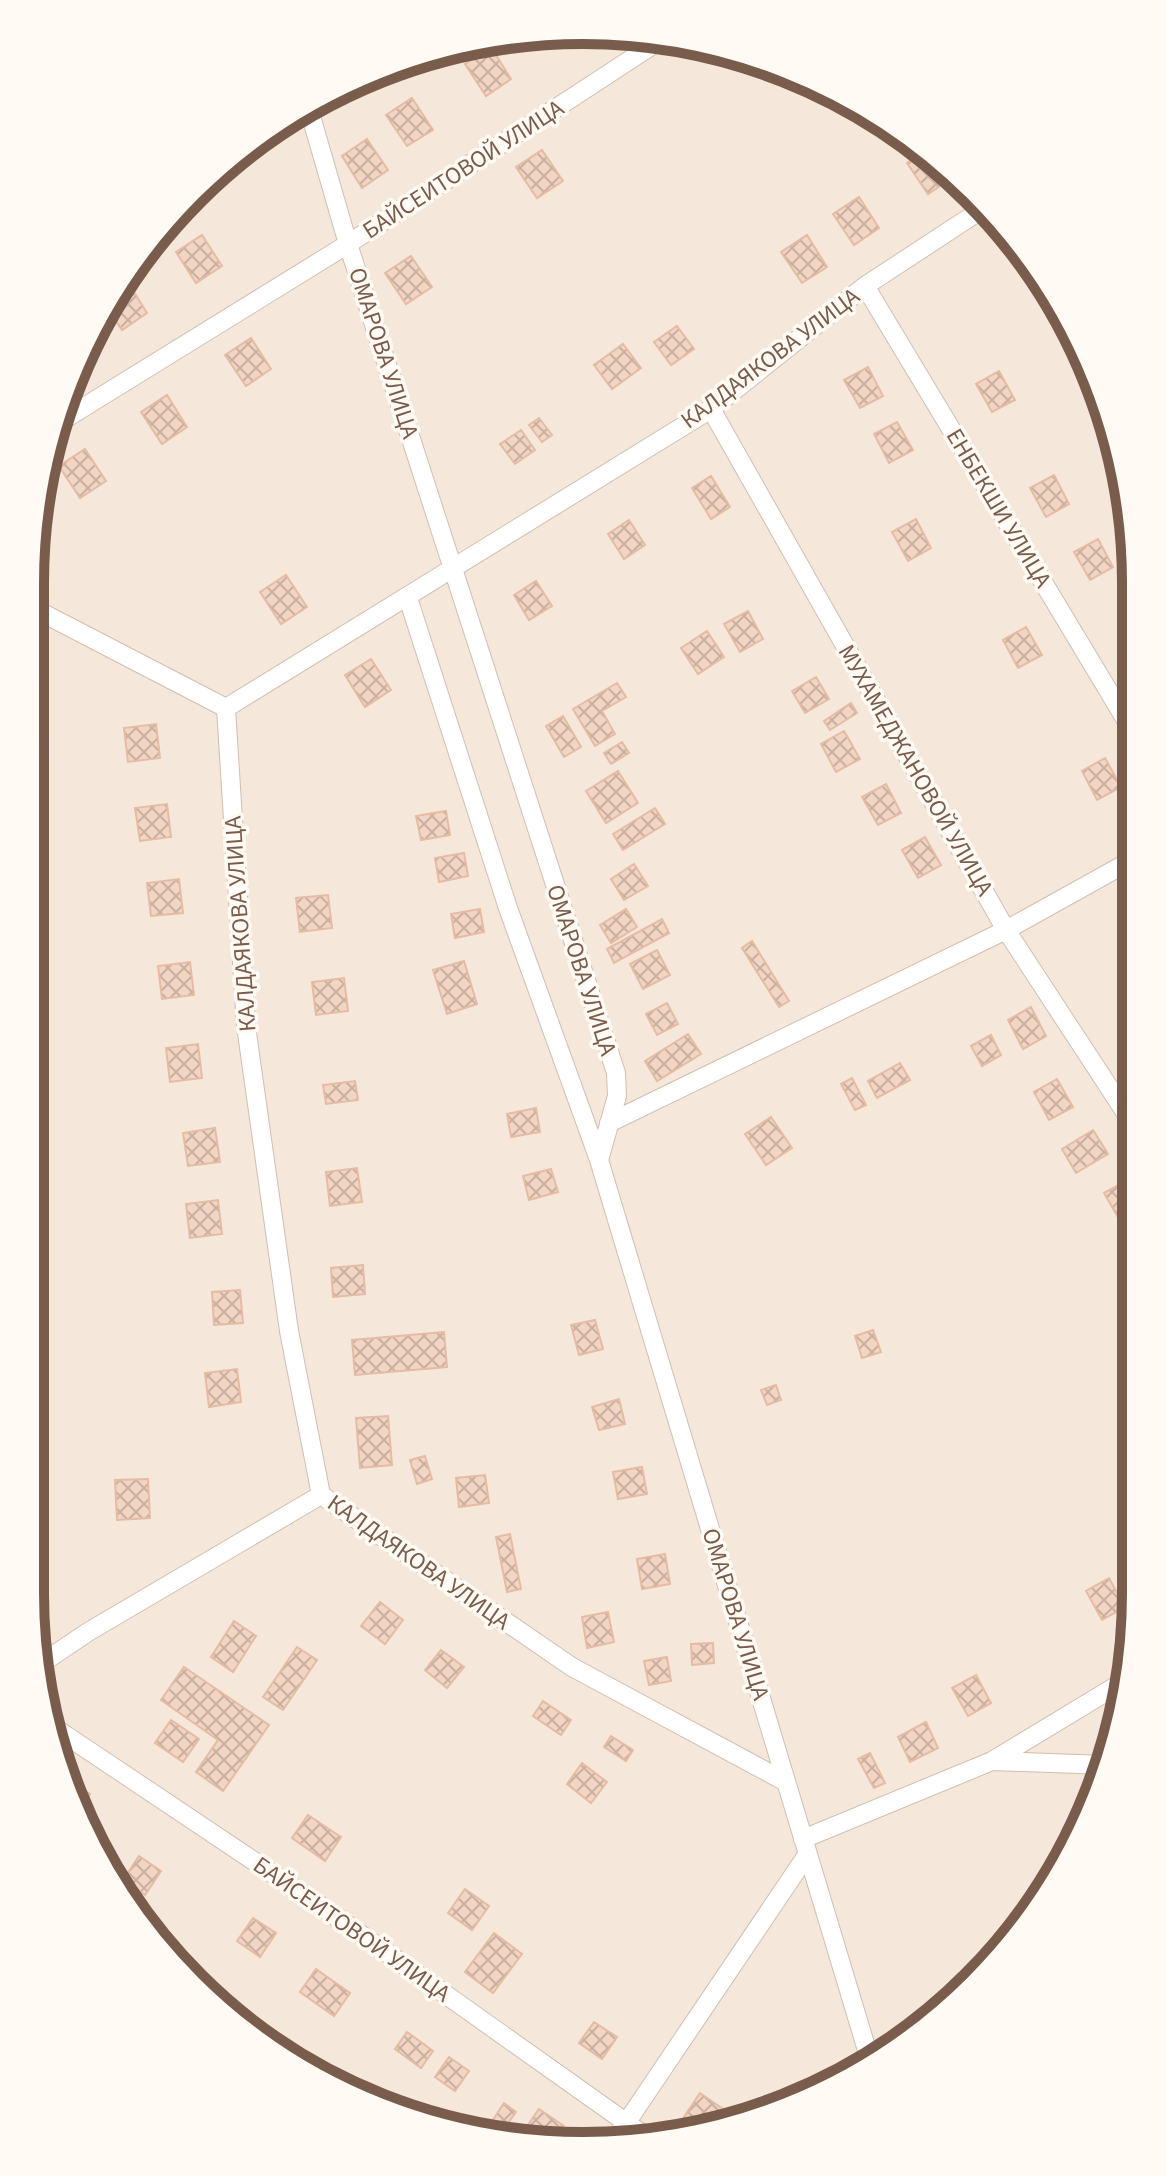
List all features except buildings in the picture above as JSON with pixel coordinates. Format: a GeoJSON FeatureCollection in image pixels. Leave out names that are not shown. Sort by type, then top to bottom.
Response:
{"type":"FeatureCollection","features":[{"type":"Feature","properties":{"kind":"street","name":"БАЙСЕИТОВОЙ УЛИЦА"},"geometry":{"type":"LineString","coordinates":[[71,415],[348,244],[648,48]]}},
{"type":"Feature","properties":{"kind":"street","name":"ОМАРОВА УЛИЦА"},"geometry":{"type":"LineString","coordinates":[[311,118],[348,244],[616,1073],[617,1096],[599,1160],[867,2050]]}},
{"type":"Feature","properties":{"kind":"street","name":"КАЛДАЯКОВА УЛИЦА"},"geometry":{"type":"LineString","coordinates":[[786,1782],[572,1667],[321,1495],[289,1331],[246,1026],[226,708],[711,409],[865,286],[975,214]]}},
{"type":"Feature","properties":{"kind":"street","name":"ЕНБЕКШИ УЛИЦА"},"geometry":{"type":"LineString","coordinates":[[865,286],[1122,713]]}},
{"type":"Feature","properties":{"kind":"street","name":"МУХАМЕДЖАНОВОЙ УЛИЦА"},"geometry":{"type":"LineString","coordinates":[[711,409],[1006,930],[1122,1107]]}},
{"type":"Feature","properties":{"kind":"street"},"geometry":{"type":"LineString","coordinates":[[408,598],[508,908],[599,1160]]}},
{"type":"Feature","properties":{"kind":"street"},"geometry":{"type":"LineString","coordinates":[[44,614],[226,708]]}},
{"type":"Feature","properties":{"kind":"street"},"geometry":{"type":"LineString","coordinates":[[609,1123],[1006,930],[1122,866]]}},
{"type":"Feature","properties":{"kind":"street"},"geometry":{"type":"LineString","coordinates":[[48,1659],[88,1632],[321,1495]]}},
{"type":"Feature","properties":{"kind":"street"},"geometry":{"type":"LineString","coordinates":[[621,2131],[805,1847],[992,1761],[1113,1688]]}},
{"type":"Feature","properties":{"kind":"street","name":"БАЙСЕИТОВОЙ УЛИЦА"},"geometry":{"type":"LineString","coordinates":[[62,1733],[318,1904],[635,2129]]}},
{"type":"Feature","properties":{"kind":"street"},"geometry":{"type":"LineString","coordinates":[[992,1761],[1093,1765]]}},
{"type":"Feature","properties":{"kind":"shaded area"},"geometry":{"type":"Polygon","coordinates":[[[548,45],[618,45],[653,49],[723,62],[756,73],[789,85],[852,116],[911,155],[964,202],[1011,255],[1050,314],[1081,377],[1104,443],[1121,548],[1121,1628],[1104,1733],[1081,1799],[1050,1862],[1011,1921],[938,1998],[911,2021],[852,2060],[789,2091],[723,2114],[618,2131],[548,2131],[443,2114],[377,2091],[313,2060],[284,2041],[255,2021],[202,1974],[155,1921],[116,1862],[85,1799],[62,1733],[45,1628],[45,548],[62,443],[85,377],[116,313],[155,255],[178,228],[255,155],[314,116],[345,100],[377,85],[443,62],[548,45]]]}}]}
